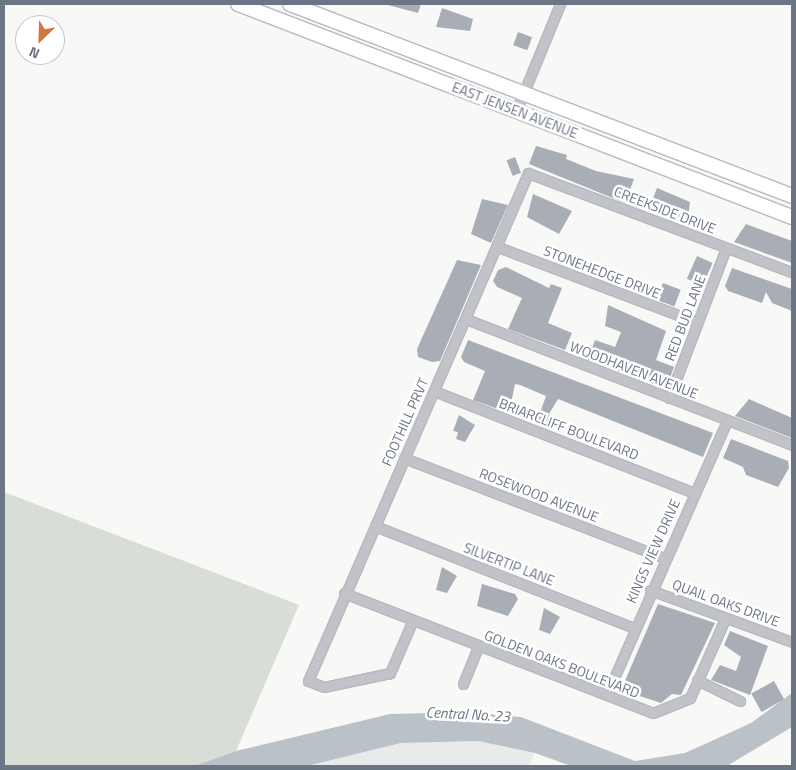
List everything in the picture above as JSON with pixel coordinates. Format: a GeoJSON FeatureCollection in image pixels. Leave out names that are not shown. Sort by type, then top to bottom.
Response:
{"type":"FeatureCollection","features":[{"type":"Feature","properties":{"kind":"main road","name":"EAST JENSEN AVENUE"},"geometry":{"type":"LineString","coordinates":[[238,4],[260,8],[516,111],[792,217]]}},
{"type":"Feature","properties":{"kind":"main road","name":"EAST JENSEN AVENUE"},"geometry":{"type":"LineString","coordinates":[[290,4],[792,196]]}},
{"type":"Feature","properties":{"kind":"street"},"geometry":{"type":"LineString","coordinates":[[516,111],[560,4]]}},
{"type":"Feature","properties":{"kind":"street","name":"FOOTHILL PRVT"},"geometry":{"type":"LineString","coordinates":[[412,622],[390,673],[324,688],[308,682],[344,593],[498,247],[528,173]]}},
{"type":"Feature","properties":{"kind":"street","name":"CREEKSIDE DRIVE"},"geometry":{"type":"LineString","coordinates":[[528,173],[792,272]]}},
{"type":"Feature","properties":{"kind":"street","name":"STONEHEDGE DRIVE"},"geometry":{"type":"LineString","coordinates":[[498,247],[697,322]]}},
{"type":"Feature","properties":{"kind":"street","name":"RED BUD LANE"},"geometry":{"type":"LineString","coordinates":[[669,398],[726,248]]}},
{"type":"Feature","properties":{"kind":"street","name":"WOODHAVEN AVENUE"},"geometry":{"type":"LineString","coordinates":[[466,319],[792,446]]}},
{"type":"Feature","properties":{"kind":"street","name":"BRIARCLIFF BOULEVARD"},"geometry":{"type":"LineString","coordinates":[[434,391],[694,493]]}},
{"type":"Feature","properties":{"kind":"street","name":"KINGS VIEW DRIVE"},"geometry":{"type":"LineString","coordinates":[[607,694],[650,590],[727,420]]}},
{"type":"Feature","properties":{"kind":"street","name":"ROSEWOOD AVENUE"},"geometry":{"type":"LineString","coordinates":[[404,458],[665,558]]}},
{"type":"Feature","properties":{"kind":"street","name":"SILVERTIP LANE"},"geometry":{"type":"LineString","coordinates":[[374,526],[634,628]]}},
{"type":"Feature","properties":{"kind":"street","name":"QUAIL OAKS DRIVE"},"geometry":{"type":"LineString","coordinates":[[650,590],[792,642]]}},
{"type":"Feature","properties":{"kind":"street","name":"GOLDEN OAKS BOULEVARD"},"geometry":{"type":"LineString","coordinates":[[344,593],[412,622],[607,694],[653,713],[690,698],[725,619]]}},
{"type":"Feature","properties":{"kind":"street"},"geometry":{"type":"LineString","coordinates":[[463,684],[478,647]]}},
{"type":"Feature","properties":{"kind":"street"},"geometry":{"type":"LineString","coordinates":[[697,680],[740,700]]}},
{"type":"Feature","properties":{"kind":"shaded area"},"geometry":{"type":"Polygon","coordinates":[[[4,492],[299,605],[236,751],[194,766],[4,766],[4,492]]]}},
{"type":"Feature","properties":{"kind":"shaded area"},"geometry":{"type":"Polygon","coordinates":[[[478,741],[535,753],[529,766],[308,766],[401,743],[478,741]]]}},
{"type":"Feature","properties":{"kind":"water","name":"Central No. 23"},"geometry":{"type":"Polygon","coordinates":[[[792,693],[792,727],[727,766],[571,766],[535,753],[478,741],[401,743],[307,766],[194,766],[236,751],[390,714],[467,712],[521,717],[635,761],[685,753],[751,723],[792,693]]]}},
{"type":"Feature","properties":{"kind":"building"},"geometry":{"type":"Polygon","coordinates":[[[384,4],[421,4],[418,13],[384,4]]]}},
{"type":"Feature","properties":{"kind":"building"},"geometry":{"type":"Polygon","coordinates":[[[442,8],[473,19],[470,31],[436,27],[442,8]]]}},
{"type":"Feature","properties":{"kind":"building"},"geometry":{"type":"Polygon","coordinates":[[[518,32],[532,37],[527,50],[513,45],[518,32]]]}},
{"type":"Feature","properties":{"kind":"building"},"geometry":{"type":"Polygon","coordinates":[[[536,146],[567,155],[566,159],[596,171],[634,179],[625,203],[529,164],[536,146]]]}},
{"type":"Feature","properties":{"kind":"building"},"geometry":{"type":"Polygon","coordinates":[[[515,157],[521,173],[513,176],[507,160],[515,157]]]}},
{"type":"Feature","properties":{"kind":"building"},"geometry":{"type":"Polygon","coordinates":[[[657,188],[690,202],[687,226],[648,211],[657,188]]]}},
{"type":"Feature","properties":{"kind":"building"},"geometry":{"type":"Polygon","coordinates":[[[533,194],[572,211],[559,234],[527,217],[533,194]]]}},
{"type":"Feature","properties":{"kind":"building"},"geometry":{"type":"Polygon","coordinates":[[[482,199],[508,205],[491,243],[471,234],[482,199]]]}},
{"type":"Feature","properties":{"kind":"building"},"geometry":{"type":"Polygon","coordinates":[[[746,224],[792,241],[792,263],[734,242],[746,224]]]}},
{"type":"Feature","properties":{"kind":"building"},"geometry":{"type":"Polygon","coordinates":[[[697,256],[713,263],[702,286],[687,279],[697,256]]]}},
{"type":"Feature","properties":{"kind":"building"},"geometry":{"type":"Polygon","coordinates":[[[457,260],[481,265],[440,361],[432,362],[418,357],[417,349],[457,260]]]}},
{"type":"Feature","properties":{"kind":"building"},"geometry":{"type":"Polygon","coordinates":[[[506,267],[549,288],[551,284],[562,288],[548,323],[572,333],[565,350],[508,329],[522,298],[497,287],[493,281],[498,270],[506,267]]]}},
{"type":"Feature","properties":{"kind":"building"},"geometry":{"type":"Polygon","coordinates":[[[732,268],[792,289],[792,311],[772,303],[766,292],[762,303],[728,291],[725,286],[732,268]]]}},
{"type":"Feature","properties":{"kind":"building"},"geometry":{"type":"Polygon","coordinates":[[[663,283],[681,290],[674,307],[657,300],[663,283]]]}},
{"type":"Feature","properties":{"kind":"building"},"geometry":{"type":"Polygon","coordinates":[[[608,305],[666,331],[656,360],[674,367],[666,389],[588,360],[595,340],[615,347],[621,332],[605,326],[608,305]]]}},
{"type":"Feature","properties":{"kind":"building"},"geometry":{"type":"Polygon","coordinates":[[[468,340],[713,433],[703,457],[558,399],[549,414],[555,416],[550,430],[536,424],[546,396],[520,385],[515,384],[509,413],[473,400],[485,371],[464,362],[461,357],[468,340]]]}},
{"type":"Feature","properties":{"kind":"building"},"geometry":{"type":"Polygon","coordinates":[[[749,399],[792,418],[792,438],[735,416],[749,399]]]}},
{"type":"Feature","properties":{"kind":"building"},"geometry":{"type":"Polygon","coordinates":[[[459,415],[475,425],[465,442],[456,439],[458,432],[453,431],[459,415]]]}},
{"type":"Feature","properties":{"kind":"building"},"geometry":{"type":"Polygon","coordinates":[[[731,439],[788,461],[789,468],[778,487],[746,475],[743,467],[723,458],[731,439]]]}},
{"type":"Feature","properties":{"kind":"building"},"geometry":{"type":"Polygon","coordinates":[[[442,567],[457,576],[447,593],[436,590],[442,567]]]}},
{"type":"Feature","properties":{"kind":"building"},"geometry":{"type":"Polygon","coordinates":[[[482,584],[515,594],[518,599],[508,616],[477,606],[482,584]]]}},
{"type":"Feature","properties":{"kind":"building"},"geometry":{"type":"Polygon","coordinates":[[[658,604],[715,623],[681,695],[672,694],[661,703],[621,690],[658,604]]]}},
{"type":"Feature","properties":{"kind":"building"},"geometry":{"type":"Polygon","coordinates":[[[544,608],[560,617],[550,634],[539,630],[544,608]]]}},
{"type":"Feature","properties":{"kind":"building"},"geometry":{"type":"Polygon","coordinates":[[[730,631],[768,646],[750,695],[711,680],[720,665],[736,671],[741,657],[724,645],[730,631]]]}},
{"type":"Feature","properties":{"kind":"building"},"geometry":{"type":"Polygon","coordinates":[[[774,681],[784,699],[761,712],[751,694],[774,681]]]}}]}
